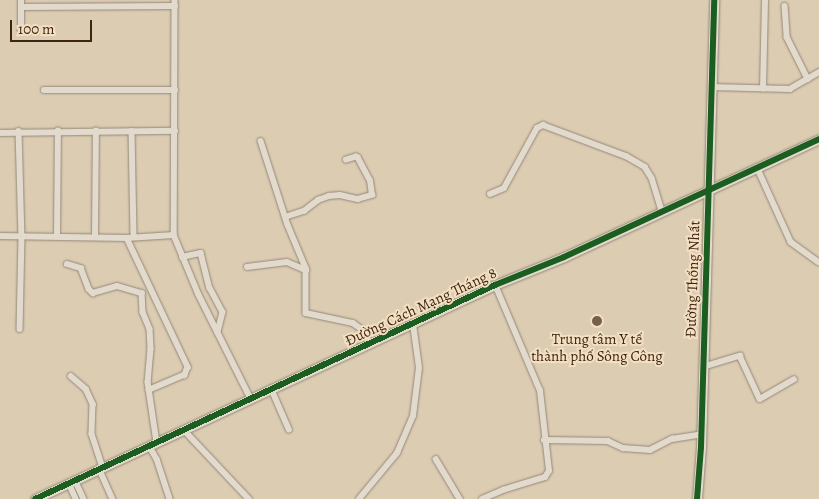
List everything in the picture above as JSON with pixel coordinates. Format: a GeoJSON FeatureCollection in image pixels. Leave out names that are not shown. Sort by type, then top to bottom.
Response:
{"type":"FeatureCollection","features":[{"type":"Feature","properties":{"kind":"street"},"geometry":{"type":"LineString","coordinates":[[21,0],[21,31]]}},
{"type":"Feature","properties":{"kind":"street","name":"Đường Thống Nhất"},"geometry":{"type":"LineString","coordinates":[[697,499],[702,434],[714,0]]}},
{"type":"Feature","properties":{"kind":"street"},"geometry":{"type":"LineString","coordinates":[[763,89],[764,0]]}},
{"type":"Feature","properties":{"kind":"street"},"geometry":{"type":"LineString","coordinates":[[21,7],[175,3],[174,235],[182,257],[251,399]]}},
{"type":"Feature","properties":{"kind":"street"},"geometry":{"type":"LineString","coordinates":[[786,6],[786,37],[808,79]]}},
{"type":"Feature","properties":{"kind":"street"},"geometry":{"type":"LineString","coordinates":[[711,88],[790,89],[819,72]]}},
{"type":"Feature","properties":{"kind":"street"},"geometry":{"type":"LineString","coordinates":[[44,90],[175,90]]}},
{"type":"Feature","properties":{"kind":"street"},"geometry":{"type":"LineString","coordinates":[[490,194],[504,188],[537,128],[543,125],[626,156],[645,167],[652,178],[662,210]]}},
{"type":"Feature","properties":{"kind":"street"},"geometry":{"type":"LineString","coordinates":[[57,237],[58,131]]}},
{"type":"Feature","properties":{"kind":"street"},"geometry":{"type":"LineString","coordinates":[[95,237],[96,131]]}},
{"type":"Feature","properties":{"kind":"street"},"geometry":{"type":"LineString","coordinates":[[132,131],[131,237],[188,367],[185,376],[149,390]]}},
{"type":"Feature","properties":{"kind":"street"},"geometry":{"type":"LineString","coordinates":[[0,133],[175,131]]}},
{"type":"Feature","properties":{"kind":"street"},"geometry":{"type":"LineString","coordinates":[[19,132],[22,236],[20,328]]}},
{"type":"Feature","properties":{"kind":"street","name":"Đường Cách Mạng Tháng 8"},"geometry":{"type":"LineString","coordinates":[[35,499],[495,285],[564,257],[819,139]]}},
{"type":"Feature","properties":{"kind":"street"},"geometry":{"type":"LineString","coordinates":[[261,142],[285,217],[306,270],[306,313],[353,323],[363,330],[370,344]]}},
{"type":"Feature","properties":{"kind":"street"},"geometry":{"type":"LineString","coordinates":[[285,217],[304,211],[318,200],[329,196],[344,196],[358,199],[372,195],[370,181],[358,158],[346,160]]}},
{"type":"Feature","properties":{"kind":"street"},"geometry":{"type":"LineString","coordinates":[[757,167],[788,239],[804,254],[819,262]]}},
{"type":"Feature","properties":{"kind":"street"},"geometry":{"type":"LineString","coordinates":[[0,236],[131,237],[174,235]]}},
{"type":"Feature","properties":{"kind":"street"},"geometry":{"type":"LineString","coordinates":[[182,257],[201,253],[210,288],[223,312],[218,332]]}},
{"type":"Feature","properties":{"kind":"street"},"geometry":{"type":"LineString","coordinates":[[247,267],[287,262],[306,270]]}},
{"type":"Feature","properties":{"kind":"street"},"geometry":{"type":"LineString","coordinates":[[67,264],[81,268],[93,293],[117,286],[142,293],[143,312],[150,329],[149,390],[154,445],[170,499]]}},
{"type":"Feature","properties":{"kind":"street"},"geometry":{"type":"LineString","coordinates":[[482,499],[547,476],[548,471],[540,390],[495,285]]}},
{"type":"Feature","properties":{"kind":"street"},"geometry":{"type":"LineString","coordinates":[[359,499],[397,453],[413,416],[419,368],[413,324]]}},
{"type":"Feature","properties":{"kind":"street"},"geometry":{"type":"LineString","coordinates":[[704,367],[740,356],[761,400],[794,380]]}},
{"type":"Feature","properties":{"kind":"street"},"geometry":{"type":"LineString","coordinates":[[71,376],[86,389],[93,404],[92,434],[101,468],[113,499]]}},
{"type":"Feature","properties":{"kind":"street"},"geometry":{"type":"LineString","coordinates":[[272,390],[289,428]]}},
{"type":"Feature","properties":{"kind":"street"},"geometry":{"type":"LineString","coordinates":[[184,430],[249,499]]}},
{"type":"Feature","properties":{"kind":"street"},"geometry":{"type":"LineString","coordinates":[[544,440],[608,441],[623,448],[650,450],[672,439],[702,434]]}},
{"type":"Feature","properties":{"kind":"street"},"geometry":{"type":"LineString","coordinates":[[436,459],[460,499]]}},
{"type":"Feature","properties":{"kind":"street"},"geometry":{"type":"LineString","coordinates":[[72,482],[76,499]]}},
{"type":"Feature","properties":{"kind":"street"},"geometry":{"type":"LineString","coordinates":[[72,482],[84,499]]}},
{"type":"Feature","properties":{"kind":"cycle path"},"geometry":{"type":"LineString","coordinates":[[697,499],[701,447],[714,0]]}},
{"type":"Feature","properties":{"kind":"cycle path"},"geometry":{"type":"LineString","coordinates":[[35,499],[495,285],[564,257],[819,139]]}},
{"type":"Feature","properties":{"kind":"place","name":"Trung tâm Y tế thành phố Sông Công"},"geometry":{"type":"Point","coordinates":[597,321]}}]}
